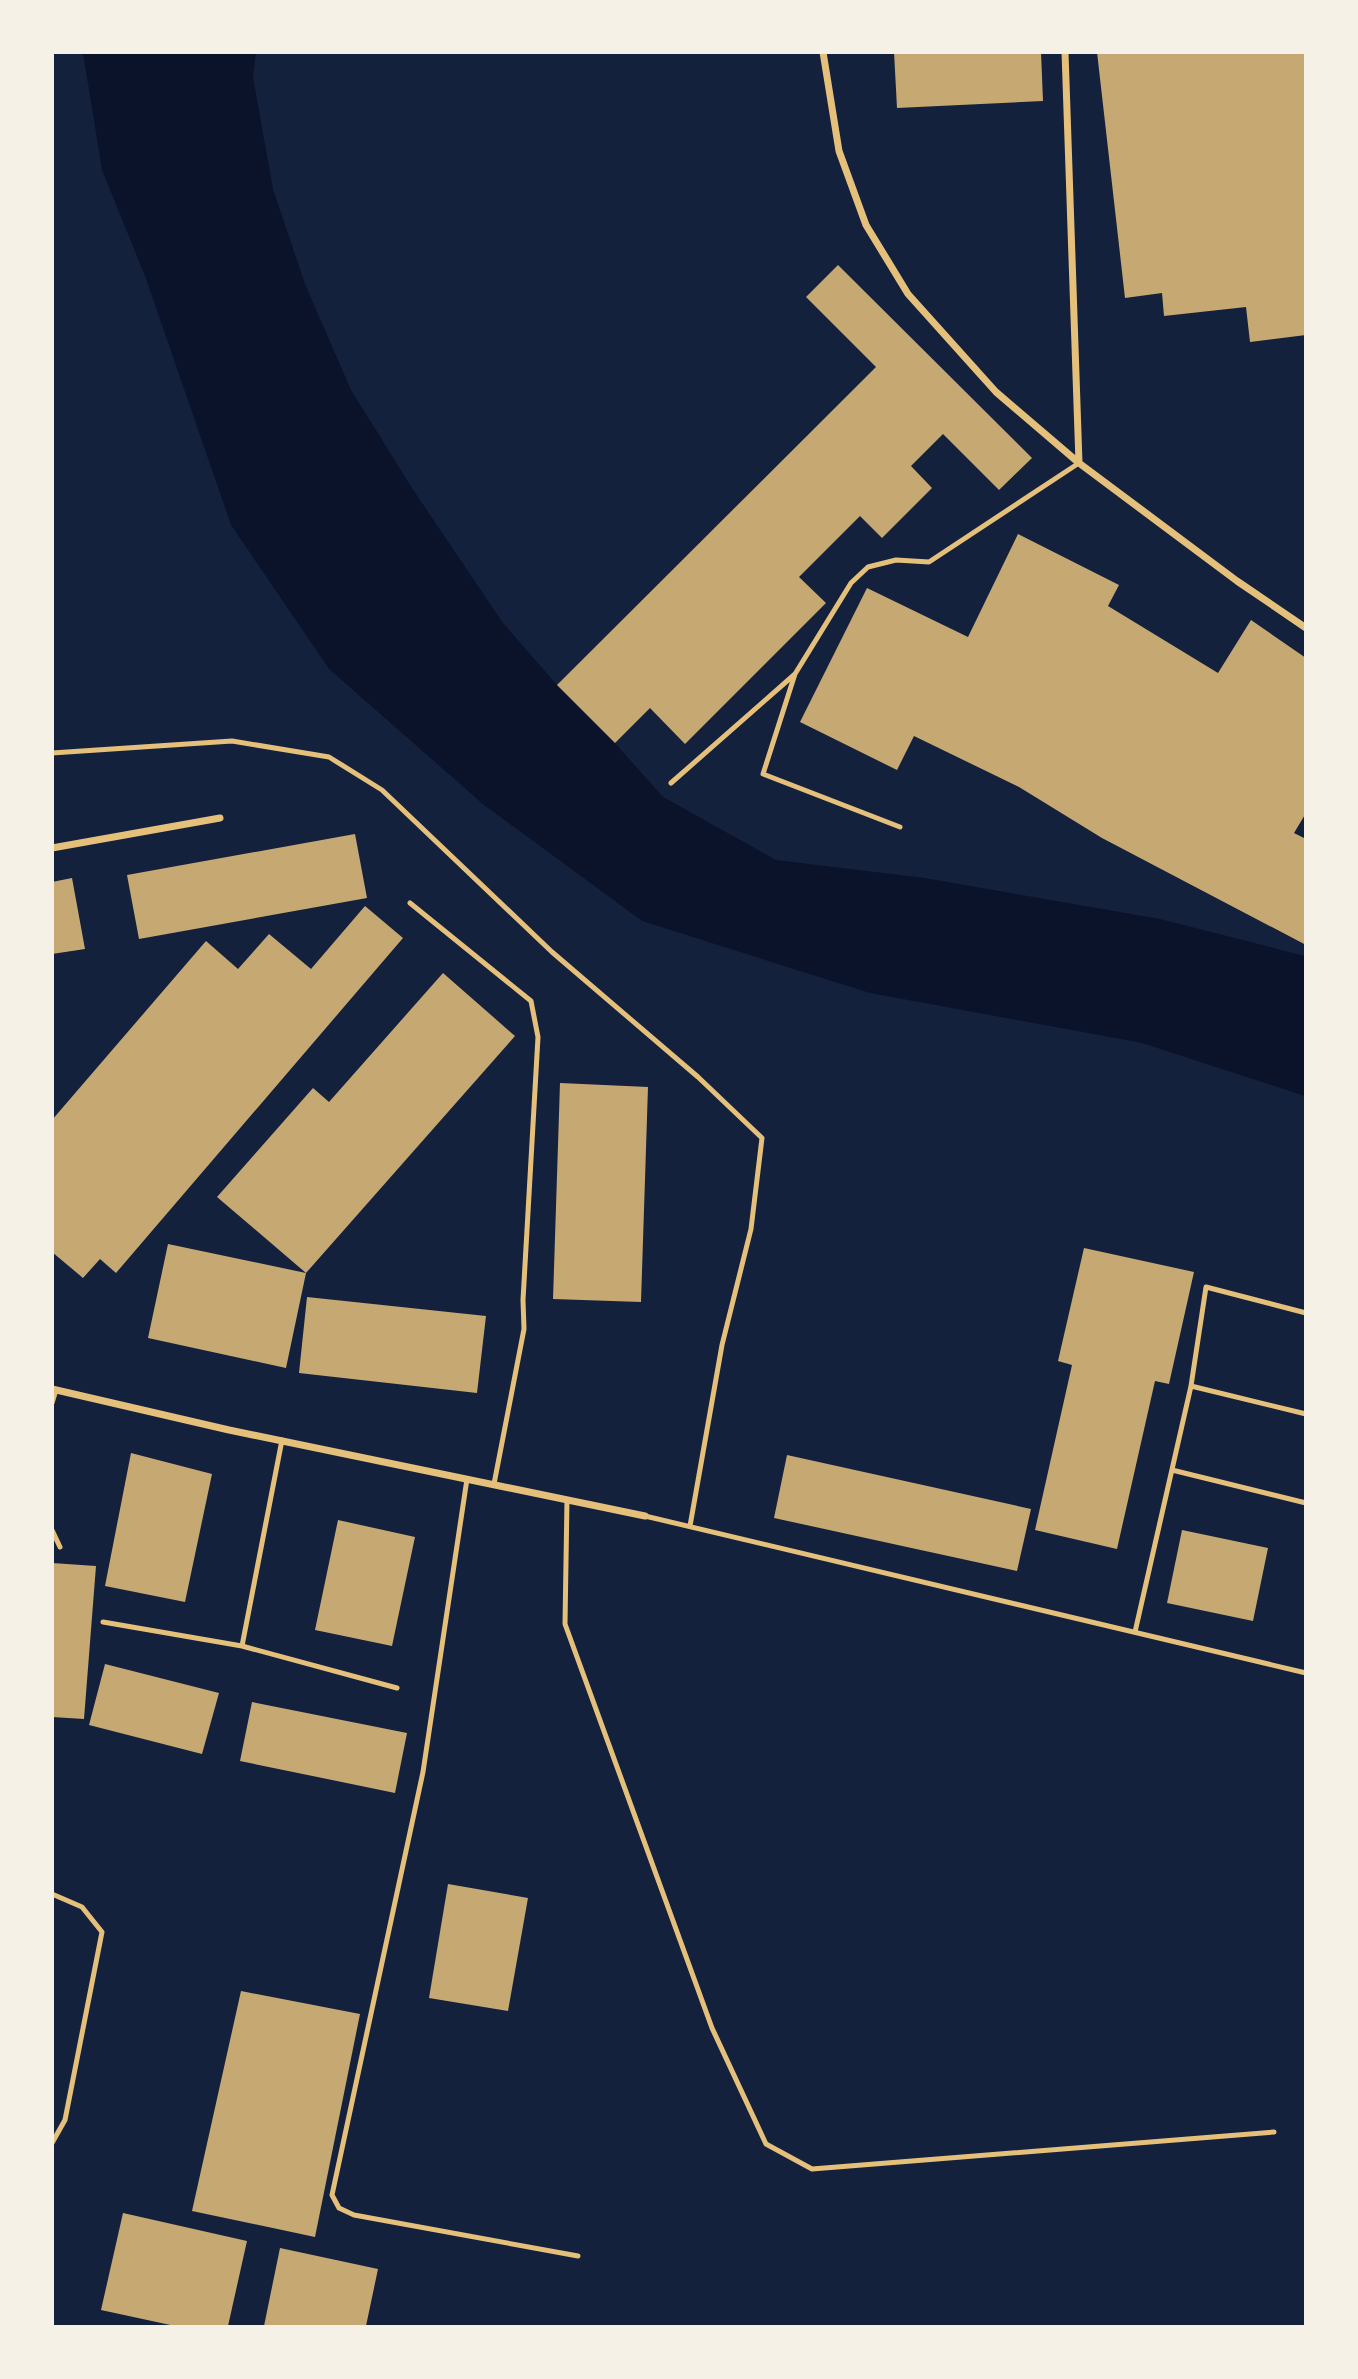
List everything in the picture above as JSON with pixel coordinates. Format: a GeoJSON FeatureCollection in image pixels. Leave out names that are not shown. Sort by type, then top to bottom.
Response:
{"type":"FeatureCollection","features":[{"type":"Feature","properties":{"kind":"street"},"geometry":{"type":"LineString","coordinates":[[823,52],[839,150],[866,225],[908,293],[996,392],[1079,463],[1237,581],[1306,628]]}},
{"type":"Feature","properties":{"kind":"street"},"geometry":{"type":"LineString","coordinates":[[1066,52],[1079,463]]}},
{"type":"Feature","properties":{"kind":"street"},"geometry":{"type":"LineString","coordinates":[[52,848],[220,818]]}},
{"type":"Feature","properties":{"kind":"street"},"geometry":{"type":"LineString","coordinates":[[54,1390],[229,1430],[645,1516]]}},
{"type":"Feature","properties":{"kind":"lane"},"geometry":{"type":"LineString","coordinates":[[901,827],[763,774],[795,674],[852,583],[868,567],[896,560],[929,562],[1079,463]]}},
{"type":"Feature","properties":{"kind":"lane"},"geometry":{"type":"LineString","coordinates":[[670,783],[795,674]]}},
{"type":"Feature","properties":{"kind":"lane"},"geometry":{"type":"LineString","coordinates":[[52,753],[232,741],[329,757],[382,790],[552,952],[698,1077],[762,1138],[751,1229],[722,1345],[690,1526]]}},
{"type":"Feature","properties":{"kind":"lane"},"geometry":{"type":"LineString","coordinates":[[410,903],[531,1001],[538,1037],[523,1300],[524,1329],[494,1484]]}},
{"type":"Feature","properties":{"kind":"lane"},"geometry":{"type":"LineString","coordinates":[[1135,1632],[1191,1386],[1206,1287],[1306,1313]]}},
{"type":"Feature","properties":{"kind":"lane"},"geometry":{"type":"LineString","coordinates":[[1191,1386],[1306,1415]]}},
{"type":"Feature","properties":{"kind":"lane"},"geometry":{"type":"LineString","coordinates":[[52,1403],[54,1390]]}},
{"type":"Feature","properties":{"kind":"lane"},"geometry":{"type":"LineString","coordinates":[[242,1646],[282,1440]]}},
{"type":"Feature","properties":{"kind":"lane"},"geometry":{"type":"LineString","coordinates":[[1172,1470],[1306,1503]]}},
{"type":"Feature","properties":{"kind":"lane"},"geometry":{"type":"LineString","coordinates":[[467,1479],[423,1772],[332,2195],[339,2208],[354,2215],[578,2256]]}},
{"type":"Feature","properties":{"kind":"lane"},"geometry":{"type":"LineString","coordinates":[[567,1500],[565,1624],[712,2028],[766,2144],[812,2169],[1274,2132]]}},
{"type":"Feature","properties":{"kind":"lane"},"geometry":{"type":"LineString","coordinates":[[645,1516],[1306,1673]]}},
{"type":"Feature","properties":{"kind":"lane"},"geometry":{"type":"LineString","coordinates":[[52,1530],[60,1547]]}},
{"type":"Feature","properties":{"kind":"lane"},"geometry":{"type":"LineString","coordinates":[[103,1622],[242,1646],[397,1688]]}},
{"type":"Feature","properties":{"kind":"lane"},"geometry":{"type":"LineString","coordinates":[[52,1894],[82,1907],[102,1932],[65,2120],[52,2143]]}},
{"type":"Feature","properties":{"kind":"water"},"geometry":{"type":"Polygon","coordinates":[[[83,53],[256,53],[253,77],[273,189],[305,284],[351,390],[412,488],[503,623],[557,685],[615,743],[663,797],[776,860],[925,878],[1160,919],[1305,956],[1305,1096],[1142,1043],[870,993],[642,921],[484,805],[329,669],[231,525],[145,276],[102,170],[83,53]]]}},
{"type":"Feature","properties":{"kind":"building"},"geometry":{"type":"Polygon","coordinates":[[[894,52],[1041,52],[1043,101],[897,108],[894,52]]]}},
{"type":"Feature","properties":{"kind":"building"},"geometry":{"type":"Polygon","coordinates":[[[1097,52],[1306,52],[1306,335],[1250,342],[1246,307],[1164,316],[1162,293],[1125,298],[1097,52]]]}},
{"type":"Feature","properties":{"kind":"building"},"geometry":{"type":"Polygon","coordinates":[[[838,265],[1032,458],[999,490],[943,434],[911,466],[932,488],[882,538],[860,516],[799,577],[826,603],[685,744],[650,708],[615,743],[557,685],[876,367],[806,297],[838,265]]]}},
{"type":"Feature","properties":{"kind":"building"},"geometry":{"type":"Polygon","coordinates":[[[1018,534],[1119,585],[1108,606],[1218,673],[1251,620],[1306,658],[1306,813],[1294,833],[1306,839],[1306,945],[1102,838],[1019,787],[914,736],[897,770],[800,722],[867,588],[968,637],[1018,534]]]}},
{"type":"Feature","properties":{"kind":"building"},"geometry":{"type":"Polygon","coordinates":[[[355,834],[367,898],[139,939],[127,875],[355,834]]]}},
{"type":"Feature","properties":{"kind":"building"},"geometry":{"type":"Polygon","coordinates":[[[72,878],[85,949],[52,954],[52,882],[72,878]]]}},
{"type":"Feature","properties":{"kind":"building"},"geometry":{"type":"Polygon","coordinates":[[[365,906],[403,938],[116,1273],[100,1259],[83,1278],[52,1252],[52,1120],[206,941],[238,969],[269,934],[311,969],[365,906]]]}},
{"type":"Feature","properties":{"kind":"building"},"geometry":{"type":"Polygon","coordinates":[[[443,973],[515,1036],[306,1273],[217,1197],[313,1088],[329,1102],[443,973]]]}},
{"type":"Feature","properties":{"kind":"building"},"geometry":{"type":"Polygon","coordinates":[[[560,1083],[648,1087],[641,1302],[553,1299],[560,1083]]]}},
{"type":"Feature","properties":{"kind":"building"},"geometry":{"type":"Polygon","coordinates":[[[168,1244],[306,1273],[286,1368],[148,1338],[168,1244]]]}},
{"type":"Feature","properties":{"kind":"building"},"geometry":{"type":"Polygon","coordinates":[[[1084,1248],[1194,1272],[1169,1384],[1155,1381],[1117,1549],[1035,1530],[1072,1365],[1058,1361],[1084,1248]]]}},
{"type":"Feature","properties":{"kind":"building"},"geometry":{"type":"Polygon","coordinates":[[[307,1297],[486,1316],[477,1393],[299,1373],[307,1297]]]}},
{"type":"Feature","properties":{"kind":"building"},"geometry":{"type":"Polygon","coordinates":[[[131,1453],[212,1474],[185,1602],[105,1586],[131,1453]]]}},
{"type":"Feature","properties":{"kind":"building"},"geometry":{"type":"Polygon","coordinates":[[[787,1455],[1031,1509],[1017,1571],[774,1518],[787,1455]]]}},
{"type":"Feature","properties":{"kind":"building"},"geometry":{"type":"Polygon","coordinates":[[[338,1520],[415,1537],[392,1646],[315,1630],[338,1520]]]}},
{"type":"Feature","properties":{"kind":"building"},"geometry":{"type":"Polygon","coordinates":[[[1182,1530],[1268,1548],[1253,1621],[1167,1603],[1182,1530]]]}},
{"type":"Feature","properties":{"kind":"building"},"geometry":{"type":"Polygon","coordinates":[[[52,1563],[96,1566],[84,1719],[52,1717],[52,1563]]]}},
{"type":"Feature","properties":{"kind":"building"},"geometry":{"type":"Polygon","coordinates":[[[105,1664],[219,1693],[202,1754],[89,1725],[105,1664]]]}},
{"type":"Feature","properties":{"kind":"building"},"geometry":{"type":"Polygon","coordinates":[[[252,1702],[407,1733],[395,1793],[240,1761],[252,1702]]]}},
{"type":"Feature","properties":{"kind":"building"},"geometry":{"type":"Polygon","coordinates":[[[448,1884],[528,1898],[508,2011],[429,1998],[448,1884]]]}},
{"type":"Feature","properties":{"kind":"building"},"geometry":{"type":"Polygon","coordinates":[[[241,1991],[360,2014],[315,2237],[192,2211],[241,1991]]]}},
{"type":"Feature","properties":{"kind":"building"},"geometry":{"type":"Polygon","coordinates":[[[123,2213],[247,2241],[228,2326],[175,2326],[101,2310],[123,2213]]]}},
{"type":"Feature","properties":{"kind":"building"},"geometry":{"type":"Polygon","coordinates":[[[280,2248],[378,2269],[366,2326],[264,2326],[280,2248]]]}}]}
